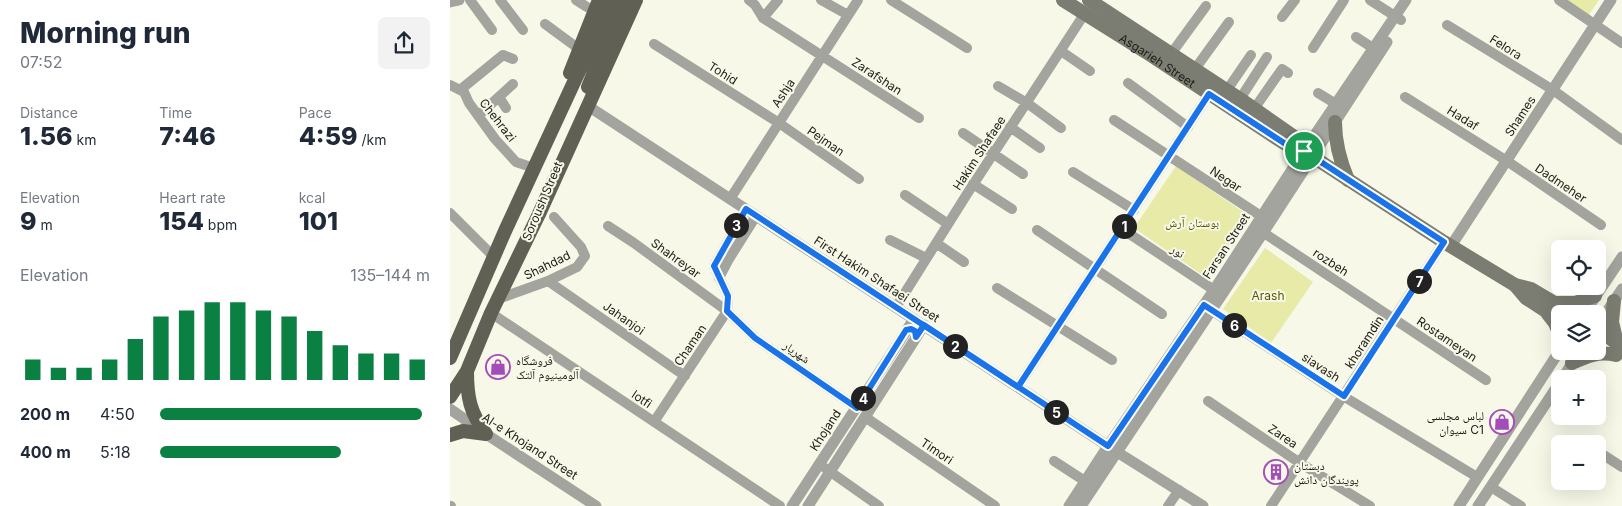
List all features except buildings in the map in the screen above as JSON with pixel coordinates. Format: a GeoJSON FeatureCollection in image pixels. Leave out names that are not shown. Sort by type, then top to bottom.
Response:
{"type":"FeatureCollection","features":[{"type":"Feature","properties":{"kind":"main road"},"geometry":{"type":"LineString","coordinates":[[506,231],[530,167],[599,0]]}},
{"type":"Feature","properties":{"kind":"main road","name":"Soroush Street"},"geometry":{"type":"LineString","coordinates":[[450,358],[454,335],[494,257],[612,0]]}},
{"type":"Feature","properties":{"kind":"main road","name":"Asgarieh Street"},"geometry":{"type":"LineString","coordinates":[[1062,0],[1087,7],[1171,54],[1293,136],[1308,154]]}},
{"type":"Feature","properties":{"kind":"main road"},"geometry":{"type":"LineString","coordinates":[[539,214],[588,106],[631,2]]}},
{"type":"Feature","properties":{"kind":"main road","name":"Soroush Street"},"geometry":{"type":"LineString","coordinates":[[450,397],[468,371],[491,313],[539,214],[604,47],[631,2]]}},
{"type":"Feature","properties":{"kind":"main road","name":"Asgarieh Street"},"geometry":{"type":"LineString","coordinates":[[1087,7],[1209,94],[1284,143],[1308,154],[1447,244],[1515,285],[1526,298],[1549,306],[1551,309]]}},
{"type":"Feature","properties":{"kind":"main road"},"geometry":{"type":"LineString","coordinates":[[1335,122],[1338,156],[1348,180]]}},
{"type":"Feature","properties":{"kind":"main road"},"geometry":{"type":"LineString","coordinates":[[1551,312],[1549,306],[1575,303],[1595,296]]}},
{"type":"Feature","properties":{"kind":"main road"},"geometry":{"type":"LineString","coordinates":[[1614,301],[1612,322],[1619,351]]}},
{"type":"Feature","properties":{"kind":"main road"},"geometry":{"type":"LineString","coordinates":[[1606,337],[1619,351]]}},
{"type":"Feature","properties":{"kind":"main road"},"geometry":{"type":"LineString","coordinates":[[1606,346],[1619,351]]}},
{"type":"Feature","properties":{"kind":"main road"},"geometry":{"type":"LineString","coordinates":[[1606,352],[1619,351]]}},
{"type":"Feature","properties":{"kind":"main road"},"geometry":{"type":"LineString","coordinates":[[468,371],[467,392],[472,410],[477,423],[486,434]]}},
{"type":"Feature","properties":{"kind":"main road"},"geometry":{"type":"LineString","coordinates":[[450,435],[463,431],[486,434]]}},
{"type":"Feature","properties":{"kind":"street"},"geometry":{"type":"LineString","coordinates":[[470,0],[492,30]]}},
{"type":"Feature","properties":{"kind":"street"},"geometry":{"type":"LineString","coordinates":[[500,0],[523,30]]}},
{"type":"Feature","properties":{"kind":"street"},"geometry":{"type":"LineString","coordinates":[[576,0],[587,7]]}},
{"type":"Feature","properties":{"kind":"street"},"geometry":{"type":"LineString","coordinates":[[749,0],[755,5],[763,18],[778,0]]}},
{"type":"Feature","properties":{"kind":"street"},"geometry":{"type":"LineString","coordinates":[[821,0],[848,15]]}},
{"type":"Feature","properties":{"kind":"street","name":"Ashja"},"geometry":{"type":"LineString","coordinates":[[730,199],[858,0]]}},
{"type":"Feature","properties":{"kind":"street"},"geometry":{"type":"LineString","coordinates":[[891,0],[967,48]]}},
{"type":"Feature","properties":{"kind":"street"},"geometry":{"type":"LineString","coordinates":[[1282,16],[1295,0]]}},
{"type":"Feature","properties":{"kind":"street"},"geometry":{"type":"LineString","coordinates":[[1313,48],[1344,0]]}},
{"type":"Feature","properties":{"kind":"street"},"geometry":{"type":"LineString","coordinates":[[1370,0],[1398,18]]}},
{"type":"Feature","properties":{"kind":"street","name":"Farsan Street"},"geometry":{"type":"LineString","coordinates":[[1398,18],[1406,0]]}},
{"type":"Feature","properties":{"kind":"street","name":"Farsan Street"},"geometry":{"type":"LineString","coordinates":[[1069,506],[1089,484],[1218,292],[1308,154],[1336,104],[1398,18],[1415,0]]}},
{"type":"Feature","properties":{"kind":"street"},"geometry":{"type":"LineString","coordinates":[[1559,0],[1622,42]]}},
{"type":"Feature","properties":{"kind":"street","name":"Shames"},"geometry":{"type":"LineString","coordinates":[[1447,244],[1507,161],[1611,0]]}},
{"type":"Feature","properties":{"kind":"street"},"geometry":{"type":"LineString","coordinates":[[1171,54],[1206,6]]}},
{"type":"Feature","properties":{"kind":"street","name":"Hakim Shafaee"},"geometry":{"type":"LineString","coordinates":[[896,307],[973,184],[1061,51],[1087,7]]}},
{"type":"Feature","properties":{"kind":"street","name":"Zarafshan"},"geometry":{"type":"LineString","coordinates":[[763,18],[919,118]]}},
{"type":"Feature","properties":{"kind":"street"},"geometry":{"type":"LineString","coordinates":[[1196,70],[1229,22]]}},
{"type":"Feature","properties":{"kind":"street"},"geometry":{"type":"LineString","coordinates":[[545,24],[579,49]]}},
{"type":"Feature","properties":{"kind":"street","name":"Felora"},"geometry":{"type":"LineString","coordinates":[[1447,25],[1552,90],[1622,140]]}},
{"type":"Feature","properties":{"kind":"street"},"geometry":{"type":"LineString","coordinates":[[1356,37],[1376,51]]}},
{"type":"Feature","properties":{"kind":"street","name":"Tohid"},"geometry":{"type":"LineString","coordinates":[[654,44],[779,123]]}},
{"type":"Feature","properties":{"kind":"street"},"geometry":{"type":"LineString","coordinates":[[1061,51],[1090,71]]}},
{"type":"Feature","properties":{"kind":"street","name":"Farsan Street"},"geometry":{"type":"LineString","coordinates":[[1308,154],[1335,122],[1376,51]]}},
{"type":"Feature","properties":{"kind":"street"},"geometry":{"type":"LineString","coordinates":[[460,90],[503,55],[513,59]]}},
{"type":"Feature","properties":{"kind":"street"},"geometry":{"type":"LineString","coordinates":[[1227,90],[1251,55]]}},
{"type":"Feature","properties":{"kind":"street"},"geometry":{"type":"LineString","coordinates":[[1240,99],[1267,57]]}},
{"type":"Feature","properties":{"kind":"street"},"geometry":{"type":"LineString","coordinates":[[1254,109],[1282,69],[1288,73]]}},
{"type":"Feature","properties":{"kind":"street"},"geometry":{"type":"LineString","coordinates":[[1128,83],[1188,127]]}},
{"type":"Feature","properties":{"kind":"street"},"geometry":{"type":"LineString","coordinates":[[478,116],[513,84]]}},
{"type":"Feature","properties":{"kind":"street","name":"Chehrazi"},"geometry":{"type":"LineString","coordinates":[[450,85],[464,92],[494,139],[516,162],[530,167]]}},
{"type":"Feature","properties":{"kind":"street"},"geometry":{"type":"LineString","coordinates":[[998,86],[1061,128]]}},
{"type":"Feature","properties":{"kind":"street"},"geometry":{"type":"LineString","coordinates":[[1018,387],[1209,94]]}},
{"type":"Feature","properties":{"kind":"street"},"geometry":{"type":"LineString","coordinates":[[1318,94],[1336,104]]}},
{"type":"Feature","properties":{"kind":"street"},"geometry":{"type":"LineString","coordinates":[[499,97],[506,108]]}},
{"type":"Feature","properties":{"kind":"street","name":"Hadaf"},"geometry":{"type":"LineString","coordinates":[[1405,97],[1507,161]]}},
{"type":"Feature","properties":{"kind":"street","name":"First Hakim Shafaei Street"},"geometry":{"type":"LineString","coordinates":[[588,106],[1112,449],[1203,506]]}},
{"type":"Feature","properties":{"kind":"street","name":"Negar"},"geometry":{"type":"LineString","coordinates":[[1114,120],[1265,220]]}},
{"type":"Feature","properties":{"kind":"street","name":"Pejman"},"geometry":{"type":"LineString","coordinates":[[779,123],[859,179]]}},
{"type":"Feature","properties":{"kind":"street"},"geometry":{"type":"LineString","coordinates":[[1010,127],[1040,148]]}},
{"type":"Feature","properties":{"kind":"street"},"geometry":{"type":"LineString","coordinates":[[963,132],[1023,174]]}},
{"type":"Feature","properties":{"kind":"street","name":"Dadmeher"},"geometry":{"type":"LineString","coordinates":[[1507,161],[1601,225]]}},
{"type":"Feature","properties":{"kind":"street"},"geometry":{"type":"LineString","coordinates":[[1073,172],[1134,210]]}},
{"type":"Feature","properties":{"kind":"street"},"geometry":{"type":"LineString","coordinates":[[973,184],[1012,209]]}},
{"type":"Feature","properties":{"kind":"street"},"geometry":{"type":"LineString","coordinates":[[905,196],[948,224]]}},
{"type":"Feature","properties":{"kind":"street"},"geometry":{"type":"LineString","coordinates":[[727,311],[728,296],[714,266],[746,209]]}},
{"type":"Feature","properties":{"kind":"street"},"geometry":{"type":"LineString","coordinates":[[450,212],[494,257]]}},
{"type":"Feature","properties":{"kind":"street"},"geometry":{"type":"LineString","coordinates":[[719,278],[756,216]]}},
{"type":"Feature","properties":{"kind":"street","name":"Shahdad"},"geometry":{"type":"LineString","coordinates":[[498,299],[548,281],[577,267],[585,256],[581,247],[554,217]]}},
{"type":"Feature","properties":{"kind":"street","name":"Shahreyar"},"geometry":{"type":"LineString","coordinates":[[608,226],[727,311]]}},
{"type":"Feature","properties":{"kind":"street","name":"نور"},"geometry":{"type":"LineString","coordinates":[[1122,229],[1218,292]]}},
{"type":"Feature","properties":{"kind":"street"},"geometry":{"type":"LineString","coordinates":[[1036,230],[1096,268],[1162,314]]}},
{"type":"Feature","properties":{"kind":"street","name":"rozbeh"},"geometry":{"type":"LineString","coordinates":[[1259,230],[1395,318]]}},
{"type":"Feature","properties":{"kind":"street"},"geometry":{"type":"LineString","coordinates":[[890,240],[926,258]]}},
{"type":"Feature","properties":{"kind":"street"},"geometry":{"type":"LineString","coordinates":[[936,243],[964,262]]}},
{"type":"Feature","properties":{"kind":"street","name":"khoramdin"},"geometry":{"type":"LineString","coordinates":[[1271,506],[1395,318],[1447,244]]}},
{"type":"Feature","properties":{"kind":"street"},"geometry":{"type":"LineString","coordinates":[[1590,305],[1622,257]]}},
{"type":"Feature","properties":{"kind":"street","name":"Jahanjoi"},"geometry":{"type":"LineString","coordinates":[[548,281],[685,376]]}},
{"type":"Feature","properties":{"kind":"street"},"geometry":{"type":"LineString","coordinates":[[998,288],[1112,360]]}},
{"type":"Feature","properties":{"kind":"street"},"geometry":{"type":"LineString","coordinates":[[1606,313],[1622,289]]}},
{"type":"Feature","properties":{"kind":"street","name":"siavash"},"geometry":{"type":"LineString","coordinates":[[1208,307],[1344,396],[1477,477]]}},
{"type":"Feature","properties":{"kind":"street","name":"Chaman"},"geometry":{"type":"LineString","coordinates":[[654,422],[727,311]]}},
{"type":"Feature","properties":{"kind":"street","name":"شهریار"},"geometry":{"type":"LineString","coordinates":[[727,311],[755,338],[857,408]]}},
{"type":"Feature","properties":{"kind":"street","name":"lotfi"},"geometry":{"type":"LineString","coordinates":[[491,313],[780,506]]}},
{"type":"Feature","properties":{"kind":"street","name":"Rostameyan"},"geometry":{"type":"LineString","coordinates":[[1395,318],[1486,380]]}},
{"type":"Feature","properties":{"kind":"street"},"geometry":{"type":"LineString","coordinates":[[812,505],[830,471],[916,337],[919,322]]}},
{"type":"Feature","properties":{"kind":"street","name":"Khojand"},"geometry":{"type":"LineString","coordinates":[[792,506],[905,332],[919,322]]}},
{"type":"Feature","properties":{"kind":"street"},"geometry":{"type":"LineString","coordinates":[[905,332],[908,329],[913,329],[916,337]]}},
{"type":"Feature","properties":{"kind":"street"},"geometry":{"type":"LineString","coordinates":[[1459,506],[1552,360]]}},
{"type":"Feature","properties":{"kind":"street"},"geometry":{"type":"LineString","coordinates":[[1478,506],[1551,395]]}},
{"type":"Feature","properties":{"kind":"street","name":"Zarea"},"geometry":{"type":"LineString","coordinates":[[1208,401],[1300,463],[1370,506]]}},
{"type":"Feature","properties":{"kind":"street","name":"Al-e Khojand Street"},"geometry":{"type":"LineString","coordinates":[[450,409],[593,505]]}},
{"type":"Feature","properties":{"kind":"street","name":"Timori"},"geometry":{"type":"LineString","coordinates":[[865,417],[995,506]]}},
{"type":"Feature","properties":{"kind":"street"},"geometry":{"type":"LineString","coordinates":[[1606,456],[1622,466]]}},
{"type":"Feature","properties":{"kind":"street"},"geometry":{"type":"LineString","coordinates":[[1054,461],[1089,484]]}},
{"type":"Feature","properties":{"kind":"street"},"geometry":{"type":"LineString","coordinates":[[819,464],[879,506]]}},
{"type":"Feature","properties":{"kind":"street","name":"Farsan Street"},"geometry":{"type":"LineString","coordinates":[[1080,506],[1089,484]]}},
{"type":"Feature","properties":{"kind":"street"},"geometry":{"type":"LineString","coordinates":[[1491,487],[1522,506]]}},
{"type":"Feature","properties":{"kind":"street"},"geometry":{"type":"LineString","coordinates":[[1168,506],[1179,490]]}},
{"type":"Feature","properties":{"kind":"green space"},"geometry":{"type":"Polygon","coordinates":[[[1565,0],[1599,0],[1588,16],[1565,0]]]}},
{"type":"Feature","properties":{"kind":"green space","name":"بوستان آرش"},"geometry":{"type":"Polygon","coordinates":[[[1176,166],[1249,216],[1207,278],[1134,228],[1176,166]]]}},
{"type":"Feature","properties":{"kind":"green space","name":"Arash"},"geometry":{"type":"Polygon","coordinates":[[[1265,248],[1313,282],[1271,343],[1223,309],[1265,248]]]}},
{"type":"Feature","properties":{"kind":"place","name":"فروشگاه آلومینیوم آلتک"},"geometry":{"type":"Point","coordinates":[498,367]}},
{"type":"Feature","properties":{"kind":"place","name":"لباس مجلسی سیوان C1"},"geometry":{"type":"Point","coordinates":[1502,422]}},
{"type":"Feature","properties":{"kind":"place","name":"دبستان پویندگان دانش"},"geometry":{"type":"Point","coordinates":[1276,472]}},
{"type":"Feature","properties":{"kind":"route"},"geometry":{"type":"LineString","coordinates":[[1304,151],[1284,143],[1209,94],[1188,127],[1018,387],[746,209],[714,266],[728,296],[727,311],[755,338],[857,408],[906,330],[911,329],[915,331],[916,337],[924,325],[1108,446],[1204,305],[1344,396],[1444,242],[1304,151]]}}]}
